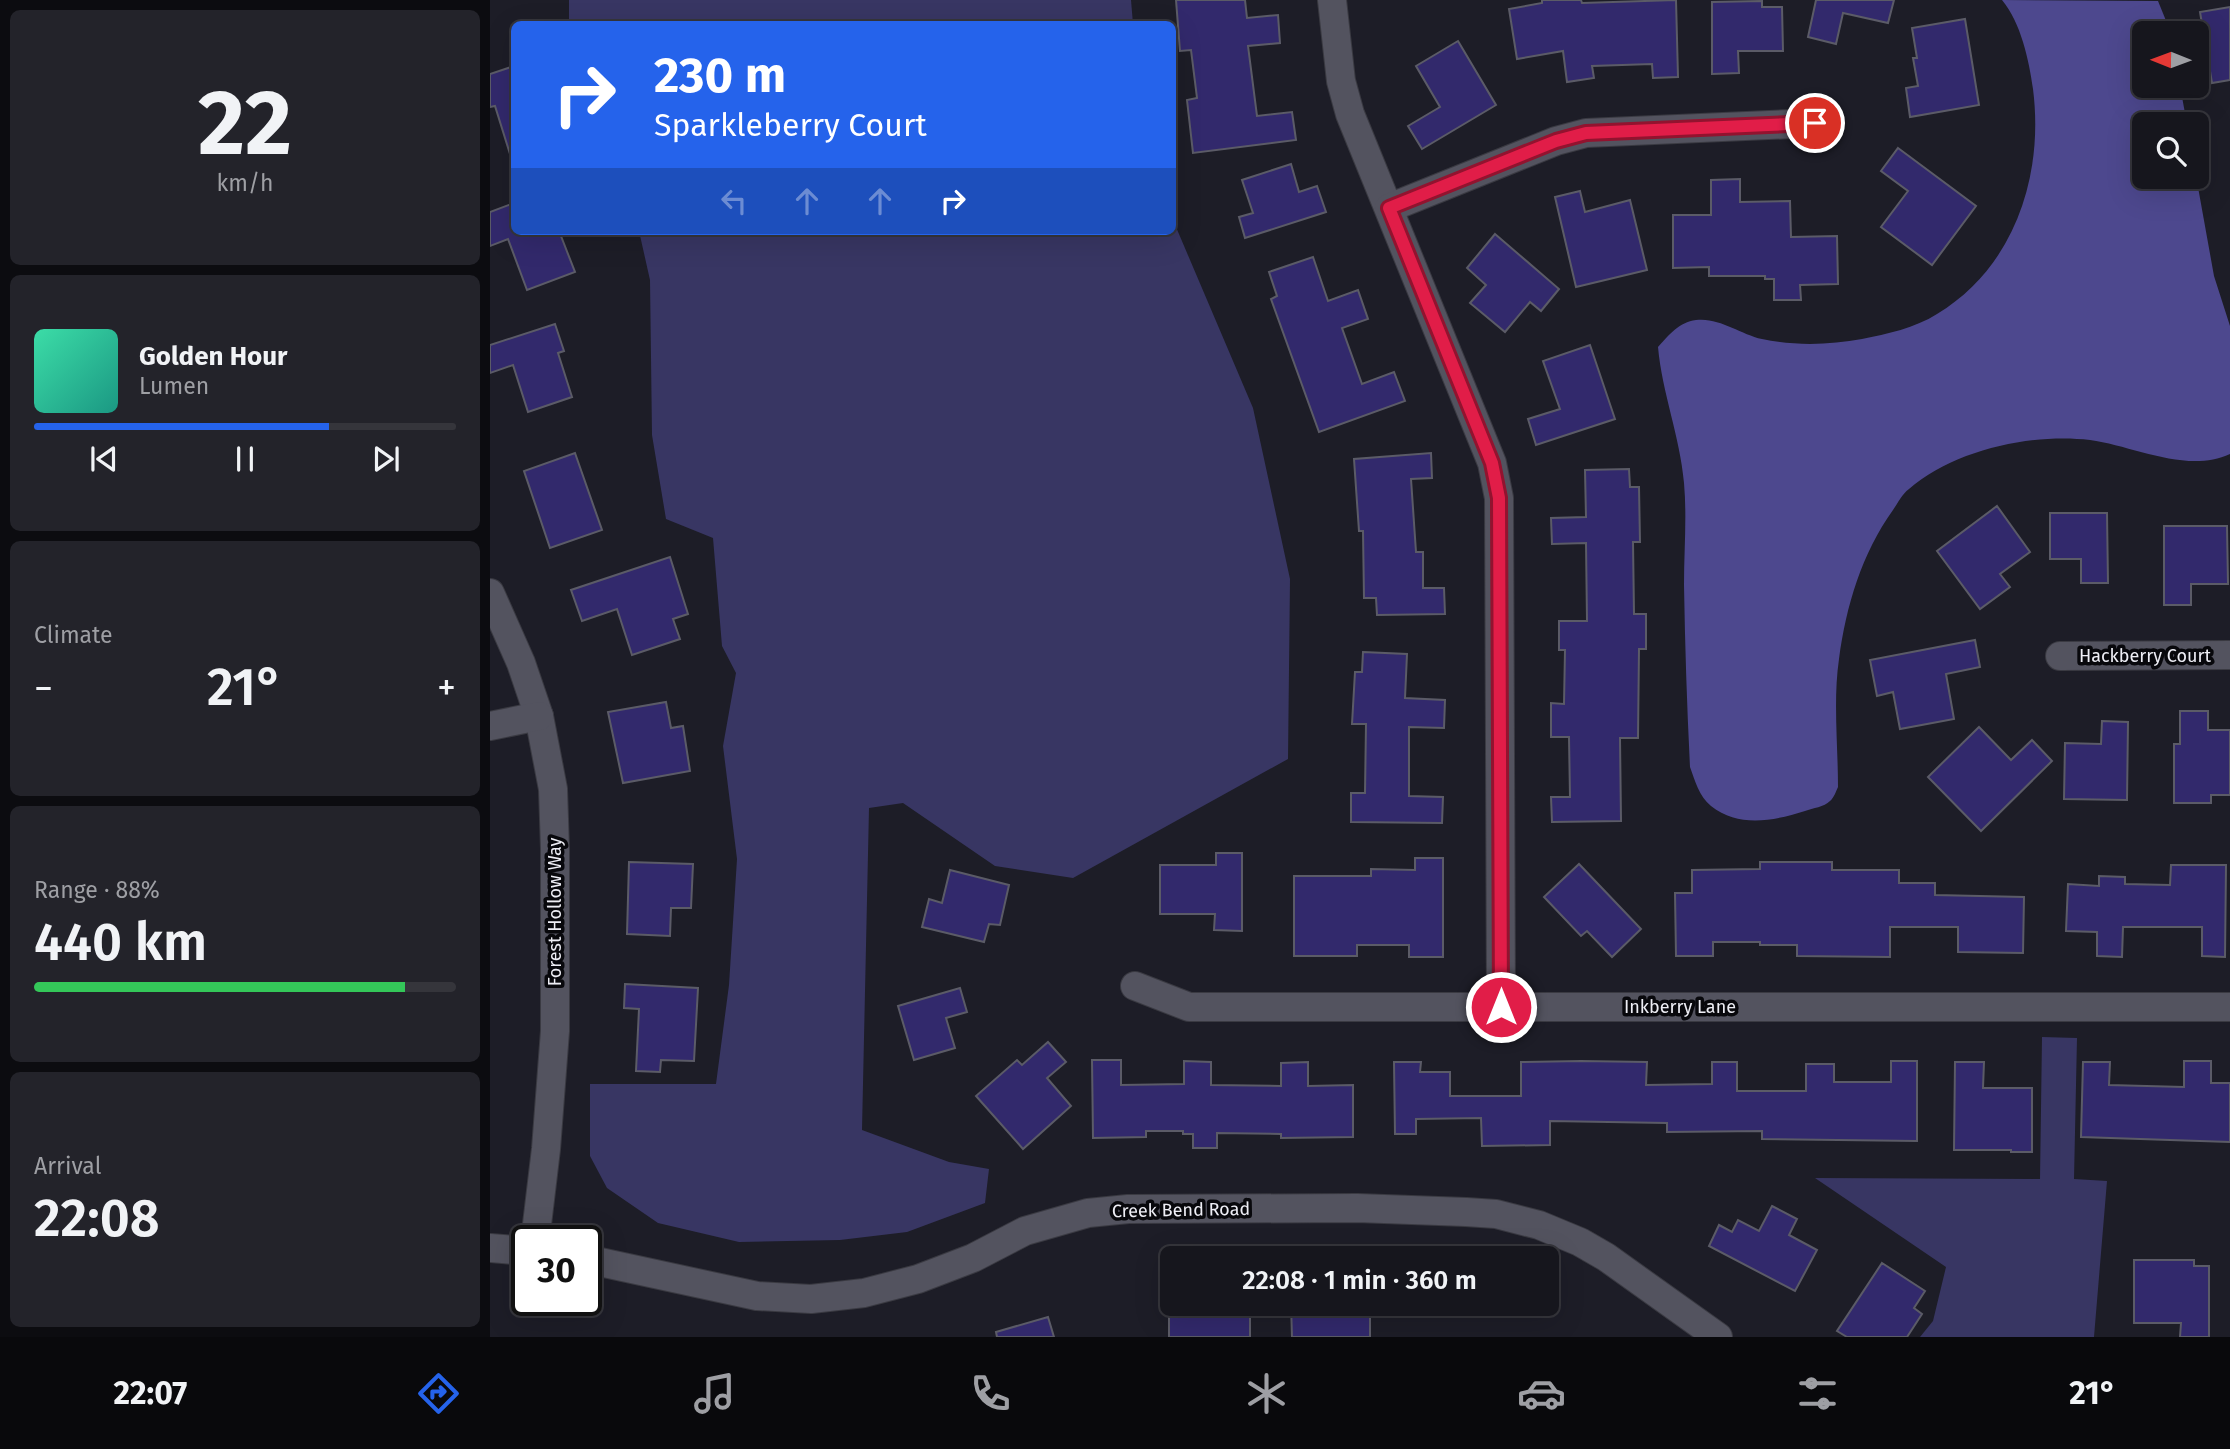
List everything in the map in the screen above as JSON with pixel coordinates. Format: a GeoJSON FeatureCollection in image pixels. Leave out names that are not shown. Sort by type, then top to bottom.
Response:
{"type":"FeatureCollection","features":[{"type":"Feature","properties":{"kind":"street"},"geometry":{"type":"LineString","coordinates":[[1332,0],[1341,80],[1350,114],[1492,463],[1499,498],[1501,1007]]}},
{"type":"Feature","properties":{"kind":"street"},"geometry":{"type":"LineString","coordinates":[[1389,208],[1556,141],[1586,133],[1815,123]]}},
{"type":"Feature","properties":{"kind":"street","name":"Forest Hollow Way"},"geometry":{"type":"LineString","coordinates":[[490,593],[521,663],[539,716],[553,789],[555,1031],[537,1225]]}},
{"type":"Feature","properties":{"kind":"street","name":"Hackberry Court"},"geometry":{"type":"LineString","coordinates":[[2060,656],[2230,655]]}},
{"type":"Feature","properties":{"kind":"street"},"geometry":{"type":"LineString","coordinates":[[490,726],[539,716]]}},
{"type":"Feature","properties":{"kind":"street","name":"Inkberry Lane"},"geometry":{"type":"LineString","coordinates":[[1135,986],[1189,1007],[2230,1007]]}},
{"type":"Feature","properties":{"kind":"street","name":"Creek Bend Road"},"geometry":{"type":"LineString","coordinates":[[602,1262],[757,1296],[811,1299],[864,1293],[918,1279],[973,1258],[1025,1231],[1088,1213],[1128,1209],[1357,1208],[1496,1214],[1539,1225],[1580,1242],[1606,1257],[1718,1337]]}},
{"type":"Feature","properties":{"kind":"street"},"geometry":{"type":"LineString","coordinates":[[490,1248],[511,1250]]}},
{"type":"Feature","properties":{"kind":"shaded area"},"geometry":{"type":"Polygon","coordinates":[[[569,0],[1131,0],[1133,21],[569,21],[569,0]]]}},
{"type":"Feature","properties":{"kind":"shaded area"},"geometry":{"type":"Polygon","coordinates":[[[2002,0],[2158,1],[2166,21],[2132,21],[2132,98],[2182,98],[2185,112],[2132,112],[2132,189],[2198,189],[2214,276],[2230,326],[2230,454],[2196,461],[2178,460],[2090,440],[2044,439],[1995,447],[1948,464],[1927,475],[1904,493],[1882,527],[1864,562],[1851,600],[1837,675],[1838,787],[1834,796],[1822,806],[1781,818],[1745,820],[1733,817],[1722,813],[1703,798],[1690,767],[1684,608],[1684,483],[1658,347],[1679,326],[1696,320],[1713,321],[1754,337],[1787,343],[1837,343],[1862,339],[1920,323],[1964,294],[1986,271],[2005,245],[2028,186],[2034,154],[2033,89],[2023,42],[2009,9],[2002,0]]]}},
{"type":"Feature","properties":{"kind":"shaded area"},"geometry":{"type":"Polygon","coordinates":[[[1176,227],[1253,408],[1290,579],[1288,759],[1073,878],[995,866],[903,803],[869,808],[862,1130],[949,1162],[989,1169],[985,1203],[907,1232],[840,1240],[739,1242],[658,1223],[607,1188],[590,1156],[590,1084],[716,1084],[729,985],[737,859],[723,746],[736,673],[722,646],[713,538],[666,519],[652,435],[650,280],[640,235],[1176,235],[1176,227]]]}},
{"type":"Feature","properties":{"kind":"shaded area"},"geometry":{"type":"Polygon","coordinates":[[[2042,1037],[2077,1038],[2074,1179],[2107,1181],[2094,1337],[1920,1337],[1933,1321],[1946,1267],[1815,1178],[2040,1179],[2042,1037]]]}},
{"type":"Feature","properties":{"kind":"building"},"geometry":{"type":"Polygon","coordinates":[[[1176,0],[1245,0],[1247,18],[1278,15],[1280,43],[1248,46],[1257,116],[1292,112],[1296,140],[1193,153],[1187,100],[1197,98],[1191,50],[1180,51],[1176,0]]]}},
{"type":"Feature","properties":{"kind":"building"},"geometry":{"type":"Polygon","coordinates":[[[1542,0],[1581,0],[1582,3],[1676,0],[1678,77],[1653,78],[1652,64],[1592,66],[1594,78],[1567,82],[1563,51],[1517,59],[1509,9],[1542,3],[1542,0]]]}},
{"type":"Feature","properties":{"kind":"building"},"geometry":{"type":"Polygon","coordinates":[[[1816,0],[1894,0],[1888,23],[1843,13],[1836,44],[1808,37],[1816,0]]]}},
{"type":"Feature","properties":{"kind":"building"},"geometry":{"type":"Polygon","coordinates":[[[1762,1],[1762,7],[1782,7],[1783,51],[1738,51],[1739,73],[1712,74],[1712,2],[1762,1]]]}},
{"type":"Feature","properties":{"kind":"building"},"geometry":{"type":"Polygon","coordinates":[[[2230,7],[2230,80],[2212,83],[2209,65],[2209,21],[2202,21],[2200,12],[2230,7]]]}},
{"type":"Feature","properties":{"kind":"building"},"geometry":{"type":"Polygon","coordinates":[[[1965,19],[1979,105],[1910,117],[1906,88],[1918,86],[1912,28],[1965,19]]]}},
{"type":"Feature","properties":{"kind":"building"},"geometry":{"type":"Polygon","coordinates":[[[1458,41],[1496,105],[1422,149],[1408,126],[1440,107],[1416,66],[1458,41]]]}},
{"type":"Feature","properties":{"kind":"building"},"geometry":{"type":"Polygon","coordinates":[[[511,67],[511,154],[495,106],[490,107],[490,74],[511,67]]]}},
{"type":"Feature","properties":{"kind":"building"},"geometry":{"type":"Polygon","coordinates":[[[1898,148],[1976,206],[1932,265],[1881,227],[1908,191],[1881,171],[1898,148]]]}},
{"type":"Feature","properties":{"kind":"building"},"geometry":{"type":"Polygon","coordinates":[[[1291,164],[1299,192],[1317,186],[1326,212],[1245,238],[1239,217],[1253,213],[1242,180],[1291,164]]]}},
{"type":"Feature","properties":{"kind":"building"},"geometry":{"type":"Polygon","coordinates":[[[1740,179],[1740,202],[1790,201],[1791,237],[1837,236],[1838,284],[1800,285],[1801,300],[1774,300],[1774,279],[1765,279],[1765,276],[1709,276],[1709,267],[1673,268],[1673,215],[1711,215],[1711,180],[1740,179]]]}},
{"type":"Feature","properties":{"kind":"building"},"geometry":{"type":"Polygon","coordinates":[[[1580,191],[1585,212],[1630,200],[1647,270],[1576,287],[1555,197],[1580,191]]]}},
{"type":"Feature","properties":{"kind":"building"},"geometry":{"type":"Polygon","coordinates":[[[511,204],[511,235],[561,235],[575,272],[527,290],[508,239],[490,246],[490,212],[511,204]]]}},
{"type":"Feature","properties":{"kind":"building"},"geometry":{"type":"Polygon","coordinates":[[[1495,234],[1559,289],[1541,311],[1530,302],[1505,332],[1470,303],[1486,285],[1467,268],[1495,234]]]}},
{"type":"Feature","properties":{"kind":"building"},"geometry":{"type":"Polygon","coordinates":[[[1313,257],[1328,301],[1358,290],[1368,319],[1342,328],[1362,384],[1394,372],[1405,401],[1319,432],[1271,299],[1277,296],[1269,272],[1313,257]]]}},
{"type":"Feature","properties":{"kind":"building"},"geometry":{"type":"Polygon","coordinates":[[[555,324],[564,351],[558,353],[572,397],[528,412],[513,365],[490,373],[490,345],[555,324]]]}},
{"type":"Feature","properties":{"kind":"building"},"geometry":{"type":"Polygon","coordinates":[[[1590,345],[1615,419],[1536,445],[1528,419],[1560,409],[1543,361],[1590,345]]]}},
{"type":"Feature","properties":{"kind":"building"},"geometry":{"type":"Polygon","coordinates":[[[575,453],[602,530],[550,548],[524,471],[575,453]]]}},
{"type":"Feature","properties":{"kind":"building"},"geometry":{"type":"Polygon","coordinates":[[[1431,453],[1432,478],[1411,479],[1416,552],[1423,552],[1423,588],[1444,588],[1445,614],[1377,615],[1376,598],[1364,598],[1363,531],[1359,531],[1354,459],[1431,453]]]}},
{"type":"Feature","properties":{"kind":"building"},"geometry":{"type":"Polygon","coordinates":[[[1629,469],[1630,487],[1639,487],[1640,542],[1633,542],[1634,614],[1646,614],[1646,649],[1639,649],[1638,738],[1620,738],[1621,821],[1552,822],[1551,797],[1570,797],[1569,737],[1551,737],[1551,703],[1564,704],[1565,650],[1559,650],[1559,621],[1587,621],[1586,543],[1552,544],[1551,518],[1586,517],[1585,470],[1629,469]]]}},
{"type":"Feature","properties":{"kind":"building"},"geometry":{"type":"Polygon","coordinates":[[[1997,506],[2030,552],[2000,574],[2010,587],[1980,609],[1937,551],[1997,506]]]}},
{"type":"Feature","properties":{"kind":"building"},"geometry":{"type":"Polygon","coordinates":[[[2050,513],[2107,513],[2108,583],[2081,583],[2081,559],[2050,559],[2050,513]]]}},
{"type":"Feature","properties":{"kind":"building"},"geometry":{"type":"Polygon","coordinates":[[[2164,526],[2227,526],[2228,584],[2191,584],[2191,605],[2164,605],[2164,526]]]}},
{"type":"Feature","properties":{"kind":"building"},"geometry":{"type":"Polygon","coordinates":[[[670,557],[688,614],[673,619],[680,639],[632,655],[617,609],[582,621],[571,590],[670,557]]]}},
{"type":"Feature","properties":{"kind":"building"},"geometry":{"type":"Polygon","coordinates":[[[1975,640],[1980,667],[1946,674],[1954,719],[1900,729],[1893,692],[1877,696],[1870,660],[1975,640]]]}},
{"type":"Feature","properties":{"kind":"building"},"geometry":{"type":"Polygon","coordinates":[[[1363,652],[1407,654],[1405,698],[1445,700],[1444,728],[1409,727],[1409,796],[1443,797],[1442,823],[1351,822],[1351,793],[1365,793],[1366,724],[1352,724],[1355,672],[1362,672],[1363,652]]]}},
{"type":"Feature","properties":{"kind":"building"},"geometry":{"type":"Polygon","coordinates":[[[666,702],[671,728],[683,726],[690,771],[623,783],[608,712],[666,702]]]}},
{"type":"Feature","properties":{"kind":"building"},"geometry":{"type":"Polygon","coordinates":[[[2180,711],[2208,711],[2208,730],[2230,730],[2230,795],[2211,795],[2211,803],[2174,803],[2174,744],[2180,744],[2180,711]]]}},
{"type":"Feature","properties":{"kind":"building"},"geometry":{"type":"Polygon","coordinates":[[[2102,721],[2128,722],[2127,800],[2064,799],[2065,743],[2101,744],[2102,721]]]}},
{"type":"Feature","properties":{"kind":"building"},"geometry":{"type":"Polygon","coordinates":[[[1979,727],[2011,760],[2032,740],[2052,761],[1981,831],[1928,777],[1979,727]]]}},
{"type":"Feature","properties":{"kind":"building"},"geometry":{"type":"Polygon","coordinates":[[[1216,853],[1242,853],[1242,931],[1214,930],[1215,914],[1160,914],[1160,865],[1216,865],[1216,853]]]}},
{"type":"Feature","properties":{"kind":"building"},"geometry":{"type":"Polygon","coordinates":[[[1415,858],[1443,858],[1443,957],[1409,957],[1409,945],[1357,945],[1357,956],[1294,956],[1294,876],[1371,876],[1371,869],[1415,870],[1415,858]]]}},
{"type":"Feature","properties":{"kind":"building"},"geometry":{"type":"Polygon","coordinates":[[[629,862],[693,864],[691,908],[671,908],[670,936],[627,934],[629,862]]]}},
{"type":"Feature","properties":{"kind":"building"},"geometry":{"type":"Polygon","coordinates":[[[1760,862],[1832,862],[1832,870],[1899,870],[1899,883],[1935,883],[1935,895],[2024,897],[2023,953],[1958,952],[1958,927],[1890,927],[1890,957],[1797,956],[1797,945],[1760,945],[1760,942],[1713,942],[1713,956],[1676,956],[1675,893],[1692,893],[1692,870],[1760,869],[1760,862]]]}},
{"type":"Feature","properties":{"kind":"building"},"geometry":{"type":"Polygon","coordinates":[[[1579,864],[1641,929],[1612,957],[1587,931],[1581,936],[1544,897],[1579,864]]]}},
{"type":"Feature","properties":{"kind":"building"},"geometry":{"type":"Polygon","coordinates":[[[2171,865],[2226,865],[2225,957],[2202,956],[2202,927],[2123,927],[2122,957],[2097,956],[2097,932],[2066,931],[2068,884],[2099,886],[2099,876],[2125,877],[2125,884],[2170,885],[2171,865]]]}},
{"type":"Feature","properties":{"kind":"building"},"geometry":{"type":"Polygon","coordinates":[[[950,870],[1009,885],[1000,925],[989,924],[984,942],[922,927],[929,899],[942,903],[950,870]]]}},
{"type":"Feature","properties":{"kind":"building"},"geometry":{"type":"Polygon","coordinates":[[[625,984],[698,988],[694,1061],[661,1060],[660,1072],[636,1071],[639,1009],[624,1008],[625,984]]]}},
{"type":"Feature","properties":{"kind":"building"},"geometry":{"type":"Polygon","coordinates":[[[960,988],[967,1012],[946,1018],[955,1048],[914,1060],[898,1006],[960,988]]]}},
{"type":"Feature","properties":{"kind":"building"},"geometry":{"type":"Polygon","coordinates":[[[1048,1042],[1066,1062],[1047,1078],[1071,1106],[1023,1149],[976,1096],[1017,1060],[1022,1065],[1048,1042]]]}},
{"type":"Feature","properties":{"kind":"building"},"geometry":{"type":"Polygon","coordinates":[[[1092,1060],[1121,1060],[1121,1085],[1184,1084],[1184,1061],[1211,1062],[1211,1085],[1281,1086],[1281,1063],[1308,1062],[1308,1086],[1353,1085],[1353,1137],[1281,1138],[1281,1134],[1217,1133],[1217,1148],[1193,1148],[1193,1134],[1183,1134],[1183,1131],[1146,1131],[1146,1137],[1093,1138],[1092,1060]]]}},
{"type":"Feature","properties":{"kind":"building"},"geometry":{"type":"Polygon","coordinates":[[[1891,1061],[1917,1061],[1917,1141],[1762,1139],[1762,1131],[1667,1132],[1667,1123],[1550,1121],[1550,1145],[1482,1146],[1481,1118],[1416,1119],[1416,1134],[1395,1134],[1394,1062],[1421,1062],[1420,1072],[1450,1072],[1450,1096],[1521,1096],[1521,1062],[1647,1062],[1646,1085],[1712,1084],[1712,1062],[1737,1062],[1737,1091],[1806,1091],[1806,1064],[1834,1064],[1834,1082],[1891,1082],[1891,1061]]]}},
{"type":"Feature","properties":{"kind":"building"},"geometry":{"type":"Polygon","coordinates":[[[2184,1061],[2211,1061],[2211,1083],[2230,1083],[2230,1142],[2081,1137],[2083,1062],[2110,1062],[2109,1085],[2184,1087],[2184,1061]]]}},
{"type":"Feature","properties":{"kind":"building"},"geometry":{"type":"Polygon","coordinates":[[[1955,1062],[1984,1062],[1983,1088],[2032,1088],[2032,1152],[1954,1150],[1955,1062]]]}},
{"type":"Feature","properties":{"kind":"building"},"geometry":{"type":"Polygon","coordinates":[[[1772,1206],[1797,1219],[1789,1235],[1817,1250],[1795,1291],[1709,1246],[1719,1225],[1732,1232],[1738,1220],[1759,1231],[1772,1206]]]}},
{"type":"Feature","properties":{"kind":"building"},"geometry":{"type":"Polygon","coordinates":[[[2134,1260],[2194,1260],[2194,1266],[2209,1266],[2209,1337],[2180,1337],[2181,1323],[2134,1323],[2134,1260]]]}},
{"type":"Feature","properties":{"kind":"building"},"geometry":{"type":"Polygon","coordinates":[[[1882,1263],[1925,1291],[1914,1308],[1922,1314],[1907,1337],[1847,1337],[1837,1331],[1882,1263]]]}},
{"type":"Feature","properties":{"kind":"building"},"geometry":{"type":"Polygon","coordinates":[[[1169,1316],[1250,1316],[1250,1337],[1169,1337],[1169,1316]]]}},
{"type":"Feature","properties":{"kind":"building"},"geometry":{"type":"Polygon","coordinates":[[[1291,1316],[1370,1316],[1370,1337],[1292,1337],[1291,1316]]]}},
{"type":"Feature","properties":{"kind":"building"},"geometry":{"type":"Polygon","coordinates":[[[1048,1317],[1054,1337],[997,1337],[996,1332],[1048,1317]]]}},
{"type":"Feature","properties":{"kind":"route"},"geometry":{"type":"LineString","coordinates":[[1501,1007],[1499,498],[1492,463],[1389,208],[1556,141],[1586,133],[1815,123]]}}]}
